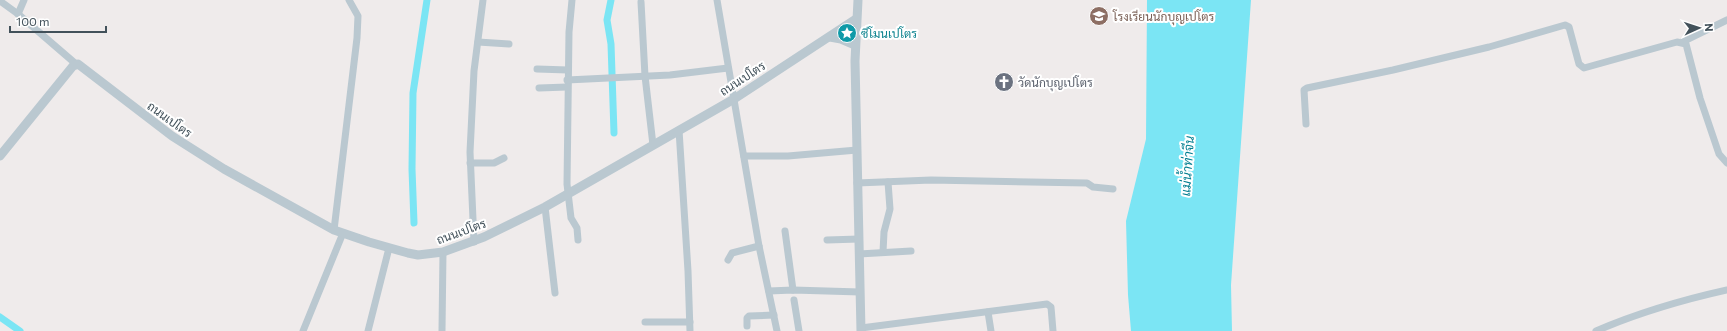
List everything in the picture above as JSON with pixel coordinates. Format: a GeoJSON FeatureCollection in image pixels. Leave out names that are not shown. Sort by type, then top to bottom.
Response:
{"type":"FeatureCollection","features":[{"type":"Feature","properties":{"kind":"street"},"geometry":{"type":"LineString","coordinates":[[18,14],[24,0]]}},
{"type":"Feature","properties":{"kind":"street"},"geometry":{"type":"LineString","coordinates":[[303,331],[339,232],[358,16],[349,0]]}},
{"type":"Feature","properties":{"kind":"street"},"geometry":{"type":"LineString","coordinates":[[474,242],[470,163],[474,71],[483,0]]}},
{"type":"Feature","properties":{"kind":"street"},"geometry":{"type":"LineString","coordinates":[[572,0],[567,84],[568,193],[571,218],[577,228],[578,240]]}},
{"type":"Feature","properties":{"kind":"street"},"geometry":{"type":"LineString","coordinates":[[717,0],[759,246],[777,331]]}},
{"type":"Feature","properties":{"kind":"street"},"geometry":{"type":"LineString","coordinates":[[858,0],[855,45],[861,330],[1047,304],[1051,307],[1053,331]]}},
{"type":"Feature","properties":{"kind":"street"},"geometry":{"type":"LineString","coordinates":[[0,1],[18,14],[76,64],[0,156]]}},
{"type":"Feature","properties":{"kind":"street"},"geometry":{"type":"LineString","coordinates":[[641,2],[645,76],[653,145]]}},
{"type":"Feature","properties":{"kind":"street","name":"ถนนเปโตร"},"geometry":{"type":"LineString","coordinates":[[76,64],[80,64],[138,112],[201,156],[298,211],[339,232],[418,255],[443,252],[474,242],[545,206],[734,99],[856,19]]}},
{"type":"Feature","properties":{"kind":"street"},"geometry":{"type":"LineString","coordinates":[[1306,124],[1304,90],[1307,88],[1393,70],[1488,47],[1560,25],[1565,24],[1569,27],[1579,64],[1584,68],[1672,43],[1682,42],[1727,20]]}},
{"type":"Feature","properties":{"kind":"street"},"geometry":{"type":"LineString","coordinates":[[830,37],[855,45]]}},
{"type":"Feature","properties":{"kind":"street"},"geometry":{"type":"LineString","coordinates":[[478,42],[509,44]]}},
{"type":"Feature","properties":{"kind":"street"},"geometry":{"type":"LineString","coordinates":[[1682,42],[1686,44],[1688,49],[1700,98],[1719,154],[1727,163]]}},
{"type":"Feature","properties":{"kind":"street"},"geometry":{"type":"LineString","coordinates":[[539,88],[606,78],[670,75],[728,68]]}},
{"type":"Feature","properties":{"kind":"street"},"geometry":{"type":"LineString","coordinates":[[537,69],[568,70]]}},
{"type":"Feature","properties":{"kind":"street"},"geometry":{"type":"LineString","coordinates":[[679,130],[690,331]]}},
{"type":"Feature","properties":{"kind":"street"},"geometry":{"type":"LineString","coordinates":[[744,156],[788,156],[857,150]]}},
{"type":"Feature","properties":{"kind":"street"},"geometry":{"type":"LineString","coordinates":[[470,163],[494,163],[504,158]]}},
{"type":"Feature","properties":{"kind":"street"},"geometry":{"type":"LineString","coordinates":[[857,183],[931,180],[1087,183],[1093,187],[1113,189]]}},
{"type":"Feature","properties":{"kind":"street"},"geometry":{"type":"LineString","coordinates":[[883,252],[884,232],[890,210],[888,182]]}},
{"type":"Feature","properties":{"kind":"street"},"geometry":{"type":"LineString","coordinates":[[545,206],[555,293]]}},
{"type":"Feature","properties":{"kind":"street"},"geometry":{"type":"LineString","coordinates":[[785,231],[793,290]]}},
{"type":"Feature","properties":{"kind":"street"},"geometry":{"type":"LineString","coordinates":[[827,240],[859,239]]}},
{"type":"Feature","properties":{"kind":"street"},"geometry":{"type":"LineString","coordinates":[[728,260],[732,253],[759,246]]}},
{"type":"Feature","properties":{"kind":"street"},"geometry":{"type":"LineString","coordinates":[[368,331],[390,248]]}},
{"type":"Feature","properties":{"kind":"street"},"geometry":{"type":"LineString","coordinates":[[859,254],[911,250]]}},
{"type":"Feature","properties":{"kind":"street"},"geometry":{"type":"LineString","coordinates":[[442,331],[443,252]]}},
{"type":"Feature","properties":{"kind":"street"},"geometry":{"type":"LineString","coordinates":[[769,291],[793,290],[860,292]]}},
{"type":"Feature","properties":{"kind":"street"},"geometry":{"type":"LineString","coordinates":[[1596,331],[1623,319],[1672,303],[1727,290]]}},
{"type":"Feature","properties":{"kind":"street"},"geometry":{"type":"LineString","coordinates":[[794,300],[799,331]]}},
{"type":"Feature","properties":{"kind":"street"},"geometry":{"type":"LineString","coordinates":[[988,312],[991,331]]}},
{"type":"Feature","properties":{"kind":"street"},"geometry":{"type":"LineString","coordinates":[[747,326],[747,318],[749,316],[774,315]]}},
{"type":"Feature","properties":{"kind":"street"},"geometry":{"type":"LineString","coordinates":[[645,322],[690,322]]}},
{"type":"Feature","properties":{"kind":"water","name":"แม่น้ำท่าจีน"},"geometry":{"type":"Polygon","coordinates":[[[1147,0],[1251,0],[1231,285],[1232,331],[1131,331],[1128,295],[1126,221],[1146,139],[1147,0]]]}},
{"type":"Feature","properties":{"kind":"waterway"},"geometry":{"type":"LineString","coordinates":[[414,223],[412,169],[413,93],[427,0]]}},
{"type":"Feature","properties":{"kind":"waterway"},"geometry":{"type":"LineString","coordinates":[[611,0],[607,20],[611,44],[614,133]]}},
{"type":"Feature","properties":{"kind":"waterway"},"geometry":{"type":"LineString","coordinates":[[0,317],[20,331]]}},
{"type":"Feature","properties":{"kind":"place","name":"โรงเรียนนักบุญเปโตร"},"geometry":{"type":"Point","coordinates":[1099,16]}},
{"type":"Feature","properties":{"kind":"place","name":"ซีโมนเปโตร"},"geometry":{"type":"Point","coordinates":[847,33]}},
{"type":"Feature","properties":{"kind":"place","name":"วัดนักบุญเปโตร"},"geometry":{"type":"Point","coordinates":[1004,82]}}]}
